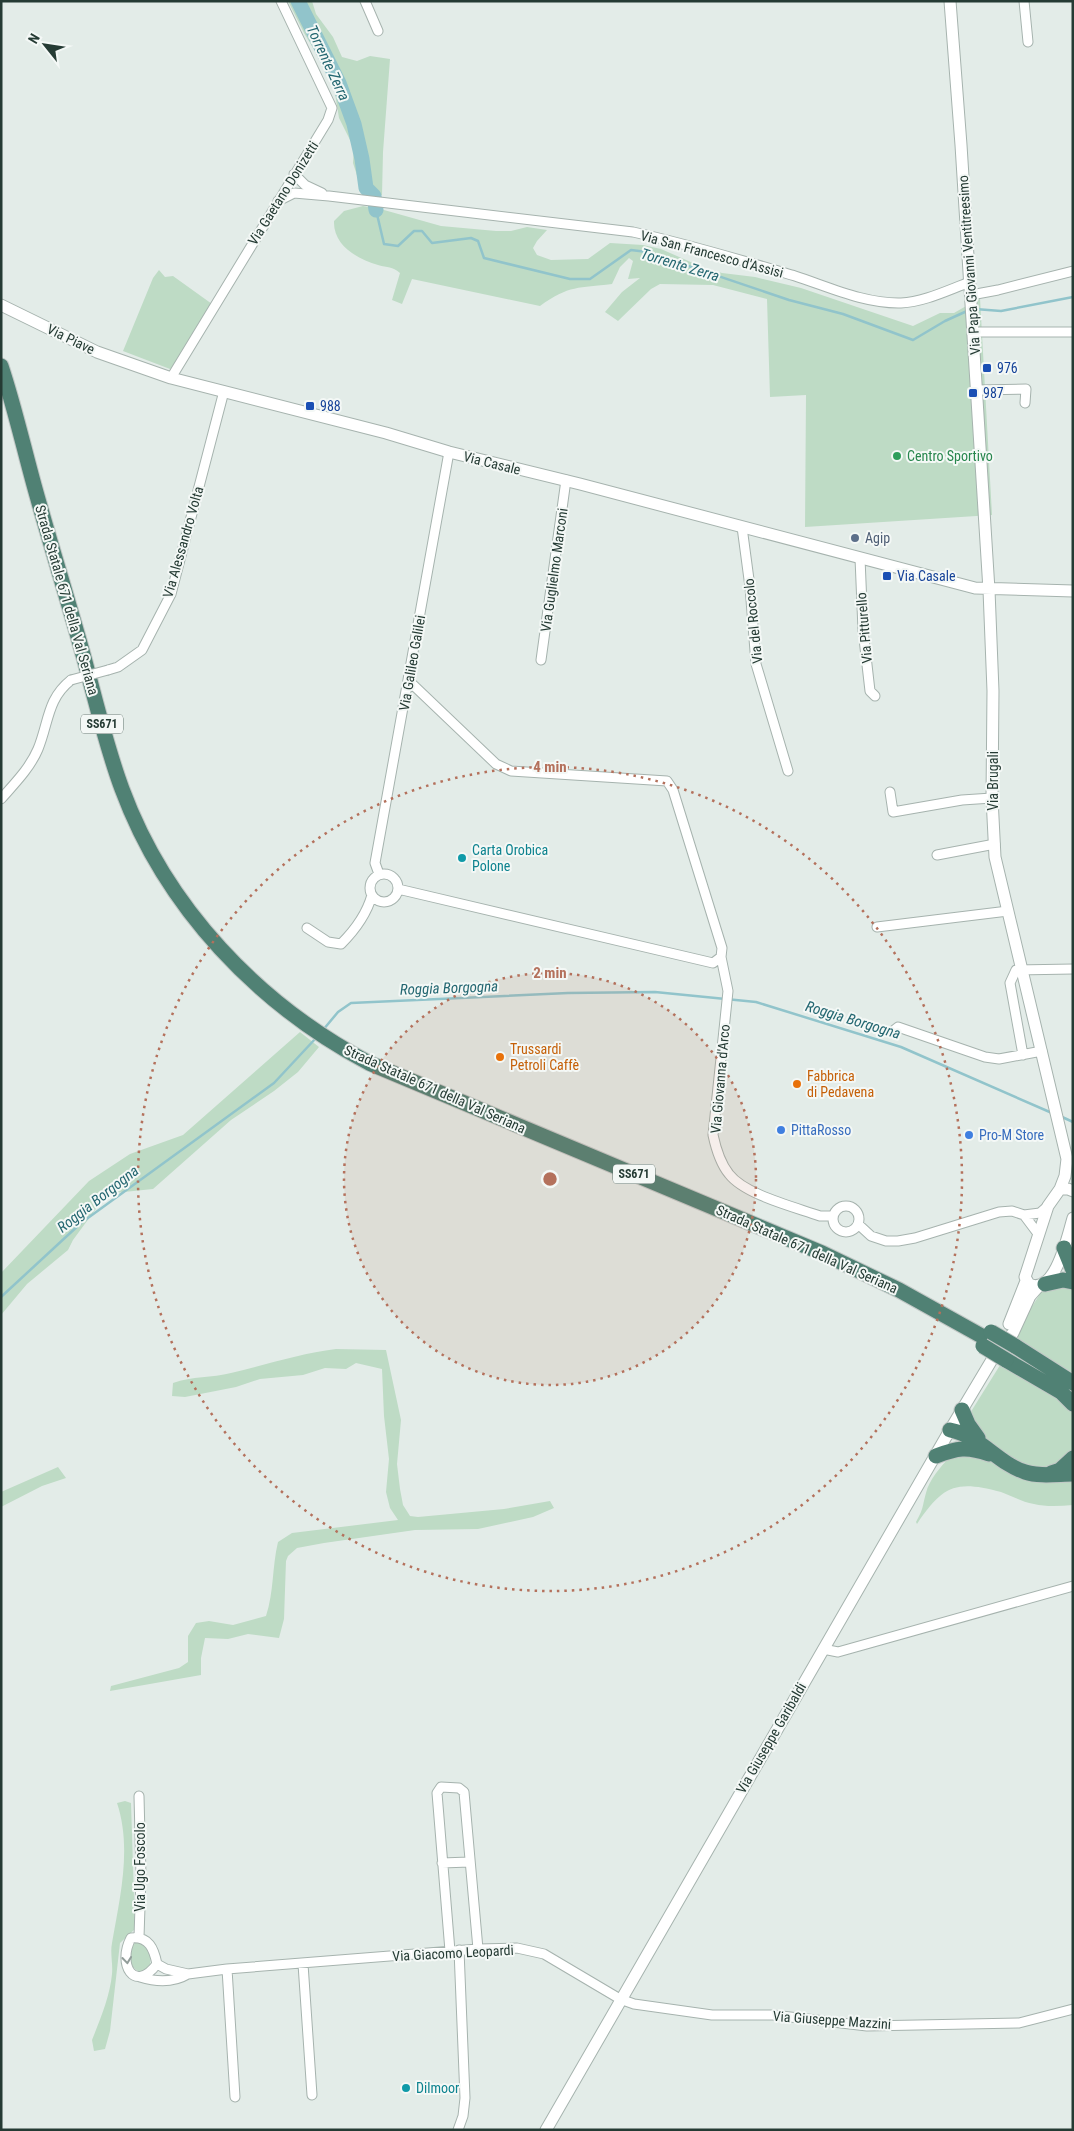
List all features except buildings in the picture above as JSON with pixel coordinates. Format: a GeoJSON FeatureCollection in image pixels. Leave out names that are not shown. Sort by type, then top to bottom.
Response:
{"type":"FeatureCollection","features":[{"type":"Feature","properties":{"kind":"highway","name":"Strada Statale 671 della Val Seriana"},"geometry":{"type":"LineString","coordinates":[[1,366],[112,760],[134,817],[161,870],[203,929],[250,979],[306,1026],[345,1050],[423,1087],[822,1253],[921,1301],[1073,1392]]}},
{"type":"Feature","properties":{"kind":"highway"},"geometry":{"type":"LineString","coordinates":[[1064,1248],[1073,1270]]}},
{"type":"Feature","properties":{"kind":"highway"},"geometry":{"type":"LineString","coordinates":[[1041,1285],[1063,1280],[1073,1282]]}},
{"type":"Feature","properties":{"kind":"highway"},"geometry":{"type":"LineString","coordinates":[[1008,1352],[1073,1383]]}},
{"type":"Feature","properties":{"kind":"highway"},"geometry":{"type":"LineString","coordinates":[[1008,1352],[1061,1392],[1073,1404]]}},
{"type":"Feature","properties":{"kind":"highway"},"geometry":{"type":"LineString","coordinates":[[962,1410],[974,1445]]}},
{"type":"Feature","properties":{"kind":"highway"},"geometry":{"type":"LineString","coordinates":[[950,1430],[964,1432],[974,1445],[1025,1472],[1045,1475],[1073,1474]]}},
{"type":"Feature","properties":{"kind":"highway"},"geometry":{"type":"LineString","coordinates":[[936,1456],[951,1450],[974,1445]]}},
{"type":"Feature","properties":{"kind":"highway"},"geometry":{"type":"LineString","coordinates":[[1045,1475],[1060,1470],[1073,1458]]}},
{"type":"Feature","properties":{"kind":"street","name":"Via Gaetano Donizetti"},"geometry":{"type":"LineString","coordinates":[[171,378],[328,120],[332,108],[281,1]]}},
{"type":"Feature","properties":{"kind":"street"},"geometry":{"type":"LineString","coordinates":[[366,1],[378,31]]}},
{"type":"Feature","properties":{"kind":"street","name":"Via Papa Giovanni Ventitreesimo"},"geometry":{"type":"LineString","coordinates":[[950,1],[989,590]]}},
{"type":"Feature","properties":{"kind":"street"},"geometry":{"type":"LineString","coordinates":[[1024,1],[1028,42]]}},
{"type":"Feature","properties":{"kind":"street","name":"Via San Francesco d'Assisi"},"geometry":{"type":"LineString","coordinates":[[294,174],[305,185],[329,196]]}},
{"type":"Feature","properties":{"kind":"street","name":"Via San Francesco d'Assisi"},"geometry":{"type":"LineString","coordinates":[[278,201],[294,193],[329,196],[633,232],[676,241],[736,258],[876,302],[903,303],[938,294],[970,282]]}},
{"type":"Feature","properties":{"kind":"street"},"geometry":{"type":"LineString","coordinates":[[971,297],[1073,271]]}},
{"type":"Feature","properties":{"kind":"street","name":"Via Piave"},"geometry":{"type":"LineString","coordinates":[[3,306],[97,352],[142,369]]}},
{"type":"Feature","properties":{"kind":"street"},"geometry":{"type":"LineString","coordinates":[[973,332],[1073,332]]}},
{"type":"Feature","properties":{"kind":"street","name":"Via Casale"},"geometry":{"type":"LineString","coordinates":[[142,369],[386,433],[449,452],[566,480],[975,588],[989,590],[1073,591]]}},
{"type":"Feature","properties":{"kind":"street"},"geometry":{"type":"LineString","coordinates":[[977,390],[1026,389],[1026,403]]}},
{"type":"Feature","properties":{"kind":"street","name":"Via Alessandro Volta"},"geometry":{"type":"LineString","coordinates":[[1,799],[28,769],[38,749],[53,701],[61,688],[72,680],[118,667],[142,650],[170,594],[224,391]]}},
{"type":"Feature","properties":{"kind":"street","name":"Via Galileo Galilei"},"geometry":{"type":"LineString","coordinates":[[379,874],[375,863],[449,452]]}},
{"type":"Feature","properties":{"kind":"street","name":"Via Guglielmo Marconi"},"geometry":{"type":"LineString","coordinates":[[542,660],[566,480]]}},
{"type":"Feature","properties":{"kind":"street","name":"Via del Roccolo"},"geometry":{"type":"LineString","coordinates":[[742,527],[750,587],[756,664],[788,770]]}},
{"type":"Feature","properties":{"kind":"street","name":"Via Pitturello"},"geometry":{"type":"LineString","coordinates":[[860,558],[863,630],[870,691],[876,696]]}},
{"type":"Feature","properties":{"kind":"street","name":"Via Brugali"},"geometry":{"type":"LineString","coordinates":[[989,590],[994,691],[992,798],[994,844],[1008,911],[1060,1125]]}},
{"type":"Feature","properties":{"kind":"street","name":"Via Giovanna d'Arco"},"geometry":{"type":"LineString","coordinates":[[409,680],[496,764],[511,771],[667,781],[673,790],[722,948],[721,957],[728,991],[713,1135],[717,1154],[729,1174],[745,1188],[820,1216],[833,1216],[842,1207],[850,1206],[857,1212],[858,1224],[871,1236],[886,1241],[915,1238],[999,1212],[1012,1211],[1024,1216]]}},
{"type":"Feature","properties":{"kind":"street"},"geometry":{"type":"LineString","coordinates":[[890,792],[893,812],[962,800],[992,798]]}},
{"type":"Feature","properties":{"kind":"street"},"geometry":{"type":"LineString","coordinates":[[937,855],[994,844]]}},
{"type":"Feature","properties":{"kind":"street"},"geometry":{"type":"LineString","coordinates":[[307,928],[328,942],[341,944],[352,933],[370,902],[372,895],[370,883],[379,874],[385,873],[397,880],[398,889],[394,899],[387,902],[378,901],[372,895]]}},
{"type":"Feature","properties":{"kind":"street"},"geometry":{"type":"LineString","coordinates":[[398,889],[713,963],[721,957]]}},
{"type":"Feature","properties":{"kind":"street"},"geometry":{"type":"LineString","coordinates":[[877,927],[1008,911]]}},
{"type":"Feature","properties":{"kind":"street"},"geometry":{"type":"LineString","coordinates":[[1023,1055],[1010,983],[1016,970],[1073,969]]}},
{"type":"Feature","properties":{"kind":"street"},"geometry":{"type":"LineString","coordinates":[[892,1032],[898,1028],[986,1058],[999,1060],[1042,1051]]}},
{"type":"Feature","properties":{"kind":"street","name":"Via Giuseppe Garibaldi"},"geometry":{"type":"LineString","coordinates":[[1008,1352],[1026,1280],[1026,1272],[1048,1206],[1060,1189],[1065,1176],[1067,1159],[1060,1125]]}},
{"type":"Feature","properties":{"kind":"street","name":"Via Giuseppe Garibaldi"},"geometry":{"type":"LineString","coordinates":[[1067,1159],[1071,1164],[1073,1175]]}},
{"type":"Feature","properties":{"kind":"street"},"geometry":{"type":"LineString","coordinates":[[1060,1189],[1073,1191]]}},
{"type":"Feature","properties":{"kind":"street"},"geometry":{"type":"LineString","coordinates":[[1038,1235],[1024,1216],[1040,1212],[1048,1206]]}},
{"type":"Feature","properties":{"kind":"street"},"geometry":{"type":"LineString","coordinates":[[833,1216],[837,1228],[844,1232],[853,1230],[858,1224]]}},
{"type":"Feature","properties":{"kind":"street","name":"Via Giuseppe Garibaldi"},"geometry":{"type":"LineString","coordinates":[[546,2130],[950,1430],[962,1410],[1008,1352],[1013,1333],[1030,1296],[1053,1274],[1064,1248],[1073,1218]]}},
{"type":"Feature","properties":{"kind":"street"},"geometry":{"type":"LineString","coordinates":[[1026,1280],[1041,1285]]}},
{"type":"Feature","properties":{"kind":"street"},"geometry":{"type":"LineString","coordinates":[[823,1650],[838,1652],[1073,1586]]}},
{"type":"Feature","properties":{"kind":"street"},"geometry":{"type":"LineString","coordinates":[[458,2130],[463,2116],[465,2098],[454,1951],[442,1864],[437,1793],[440,1788],[444,1787],[462,1789],[464,1792],[478,1949]]}},
{"type":"Feature","properties":{"kind":"street","name":"Via Ugo Foscolo"},"geometry":{"type":"LineString","coordinates":[[139,1796],[142,1876],[139,1937]]}},
{"type":"Feature","properties":{"kind":"street"},"geometry":{"type":"LineString","coordinates":[[442,1864],[469,1862]]}},
{"type":"Feature","properties":{"kind":"street"},"geometry":{"type":"LineString","coordinates":[[139,1937],[148,1942],[154,1949],[157,1964],[148,1975],[140,1977],[133,1974],[127,1967],[125,1959],[126,1947],[131,1938],[139,1937]]}},
{"type":"Feature","properties":{"kind":"street","name":"Via Giacomo Leopardi"},"geometry":{"type":"LineString","coordinates":[[157,1964],[166,1969],[188,1974],[478,1949],[517,1948],[544,1954],[620,1999]]}},
{"type":"Feature","properties":{"kind":"street"},"geometry":{"type":"LineString","coordinates":[[303,1964],[312,2095]]}},
{"type":"Feature","properties":{"kind":"street"},"geometry":{"type":"LineString","coordinates":[[227,1970],[235,2097]]}},
{"type":"Feature","properties":{"kind":"street","name":"Via Giacomo Leopardi"},"geometry":{"type":"LineString","coordinates":[[140,1977],[158,1981],[180,1979],[188,1974]]}},
{"type":"Feature","properties":{"kind":"street","name":"Via Giuseppe Mazzini"},"geometry":{"type":"LineString","coordinates":[[620,1999],[634,2004],[712,2015],[773,2015],[867,2026],[1020,2023],[1073,2009]]}},
{"type":"Feature","properties":{"kind":"green space"},"geometry":{"type":"Polygon","coordinates":[[[288,1],[312,1],[316,14],[333,37],[342,57],[357,61],[370,56],[390,59],[383,152],[382,195],[363,194],[353,163],[354,148],[339,118],[333,81],[304,33],[288,1]]]}},
{"type":"Feature","properties":{"kind":"green space","name":"Centro Sportivo"},"geometry":{"type":"Polygon","coordinates":[[[363,206],[441,226],[496,231],[511,231],[527,227],[547,230],[533,248],[537,255],[551,260],[588,259],[610,243],[643,245],[661,249],[702,267],[722,273],[755,277],[801,288],[913,326],[940,313],[954,313],[980,298],[992,515],[805,527],[806,395],[770,397],[767,299],[713,285],[660,284],[651,289],[618,321],[605,312],[622,292],[640,278],[628,279],[633,261],[629,258],[620,267],[612,284],[582,287],[567,291],[540,306],[412,279],[402,304],[392,300],[400,273],[392,268],[381,266],[355,255],[342,244],[335,230],[334,221],[344,211],[363,206]]]}},
{"type":"Feature","properties":{"kind":"green space"},"geometry":{"type":"Polygon","coordinates":[[[159,270],[165,277],[173,276],[212,304],[170,369],[123,351],[153,278],[159,270]]]}},
{"type":"Feature","properties":{"kind":"green space"},"geometry":{"type":"Polygon","coordinates":[[[300,1032],[319,1047],[298,1072],[231,1120],[153,1189],[114,1193],[101,1202],[73,1240],[68,1250],[27,1284],[1,1315],[1,1273],[89,1181],[130,1154],[183,1135],[300,1032]]]}},
{"type":"Feature","properties":{"kind":"green space"},"geometry":{"type":"Polygon","coordinates":[[[1073,1286],[1073,1373],[1013,1337],[1043,1289],[1073,1286]]]}},
{"type":"Feature","properties":{"kind":"green space"},"geometry":{"type":"Polygon","coordinates":[[[336,1349],[386,1350],[401,1420],[397,1464],[400,1489],[403,1505],[410,1516],[418,1517],[504,1509],[550,1501],[554,1508],[533,1517],[478,1529],[415,1530],[297,1548],[288,1556],[286,1561],[284,1619],[279,1638],[248,1634],[228,1639],[205,1638],[201,1658],[201,1675],[110,1691],[111,1686],[179,1668],[188,1662],[188,1636],[196,1623],[209,1621],[233,1625],[266,1616],[278,1542],[292,1533],[398,1520],[390,1508],[386,1492],[389,1459],[384,1416],[382,1369],[356,1363],[346,1369],[325,1368],[303,1375],[260,1379],[236,1387],[185,1397],[172,1396],[173,1383],[195,1378],[224,1375],[297,1356],[336,1349]]]}},
{"type":"Feature","properties":{"kind":"green space"},"geometry":{"type":"Polygon","coordinates":[[[1002,1362],[1073,1408],[1073,1448],[1069,1455],[1054,1466],[1039,1469],[1024,1465],[983,1440],[971,1421],[972,1410],[1002,1362]]]}},
{"type":"Feature","properties":{"kind":"green space"},"geometry":{"type":"Polygon","coordinates":[[[980,1454],[1023,1479],[1044,1482],[1073,1479],[1073,1505],[1039,1505],[986,1488],[962,1487],[952,1489],[943,1494],[926,1511],[917,1524],[916,1522],[922,1510],[928,1488],[933,1478],[950,1457],[980,1454]]]}},
{"type":"Feature","properties":{"kind":"green space"},"geometry":{"type":"Polygon","coordinates":[[[58,1467],[66,1478],[42,1486],[1,1507],[1,1492],[58,1467]]]}},
{"type":"Feature","properties":{"kind":"green space"},"geometry":{"type":"Polygon","coordinates":[[[125,1801],[131,1803],[135,1929],[120,1943],[110,2031],[105,2049],[94,2051],[92,2040],[107,1999],[112,1974],[111,1947],[121,1890],[124,1855],[124,1837],[117,1803],[125,1801]]]}},
{"type":"Feature","properties":{"kind":"green space"},"geometry":{"type":"Polygon","coordinates":[[[137,1941],[143,1942],[151,1950],[150,1967],[140,1972],[132,1965],[131,1958],[131,1947],[137,1941]]]}},
{"type":"Feature","properties":{"kind":"waterway","name":"Torrente Zerra"},"geometry":{"type":"LineString","coordinates":[[298,1],[339,83],[354,124],[366,188],[374,196],[376,210]]}},
{"type":"Feature","properties":{"kind":"waterway","name":"Torrente Zerra"},"geometry":{"type":"LineString","coordinates":[[376,210],[384,244],[398,246],[414,231],[422,231],[432,243],[471,238],[478,241],[484,258],[570,279],[590,279],[631,250],[647,252],[789,300],[843,314],[913,340],[945,321],[967,311]]}},
{"type":"Feature","properties":{"kind":"waterway","name":"Torrente Zerra"},"geometry":{"type":"LineString","coordinates":[[975,309],[1001,311],[1073,297]]}},
{"type":"Feature","properties":{"kind":"waterway","name":"Roggia Borgogna"},"geometry":{"type":"LineString","coordinates":[[323,1030],[338,1012],[351,1003],[568,993],[655,992],[756,1002],[901,1047],[1052,1113]]}},
{"type":"Feature","properties":{"kind":"waterway","name":"Roggia Borgogna"},"geometry":{"type":"LineString","coordinates":[[1,1297],[81,1223],[274,1083],[316,1038]]}},
{"type":"Feature","properties":{"kind":"waterway","name":"Roggia Borgogna"},"geometry":{"type":"LineString","coordinates":[[1060,1116],[1073,1122]]}},
{"type":"Feature","properties":{"kind":"place","name":"976"},"geometry":{"type":"Point","coordinates":[987,368]}},
{"type":"Feature","properties":{"kind":"place","name":"987"},"geometry":{"type":"Point","coordinates":[973,393]}},
{"type":"Feature","properties":{"kind":"place","name":"988"},"geometry":{"type":"Point","coordinates":[310,406]}},
{"type":"Feature","properties":{"kind":"place","name":"Centro Sportivo"},"geometry":{"type":"Point","coordinates":[897,456]}},
{"type":"Feature","properties":{"kind":"place","name":"Agip"},"geometry":{"type":"Point","coordinates":[855,538]}},
{"type":"Feature","properties":{"kind":"place","name":"Via Casale"},"geometry":{"type":"Point","coordinates":[887,576]}},
{"type":"Feature","properties":{"kind":"place","name":"Carta Orobica Polone"},"geometry":{"type":"Point","coordinates":[462,858]}},
{"type":"Feature","properties":{"kind":"place","name":"Trussardi Petroli Caffè"},"geometry":{"type":"Point","coordinates":[500,1057]}},
{"type":"Feature","properties":{"kind":"place","name":"Fabbrica di Pedavena"},"geometry":{"type":"Point","coordinates":[797,1084]}},
{"type":"Feature","properties":{"kind":"place","name":"PittaRosso"},"geometry":{"type":"Point","coordinates":[781,1130]}},
{"type":"Feature","properties":{"kind":"place","name":"Pro-M Store"},"geometry":{"type":"Point","coordinates":[969,1135]}},
{"type":"Feature","properties":{"kind":"place","name":"Dilmoor"},"geometry":{"type":"Point","coordinates":[406,2088]}}]}
